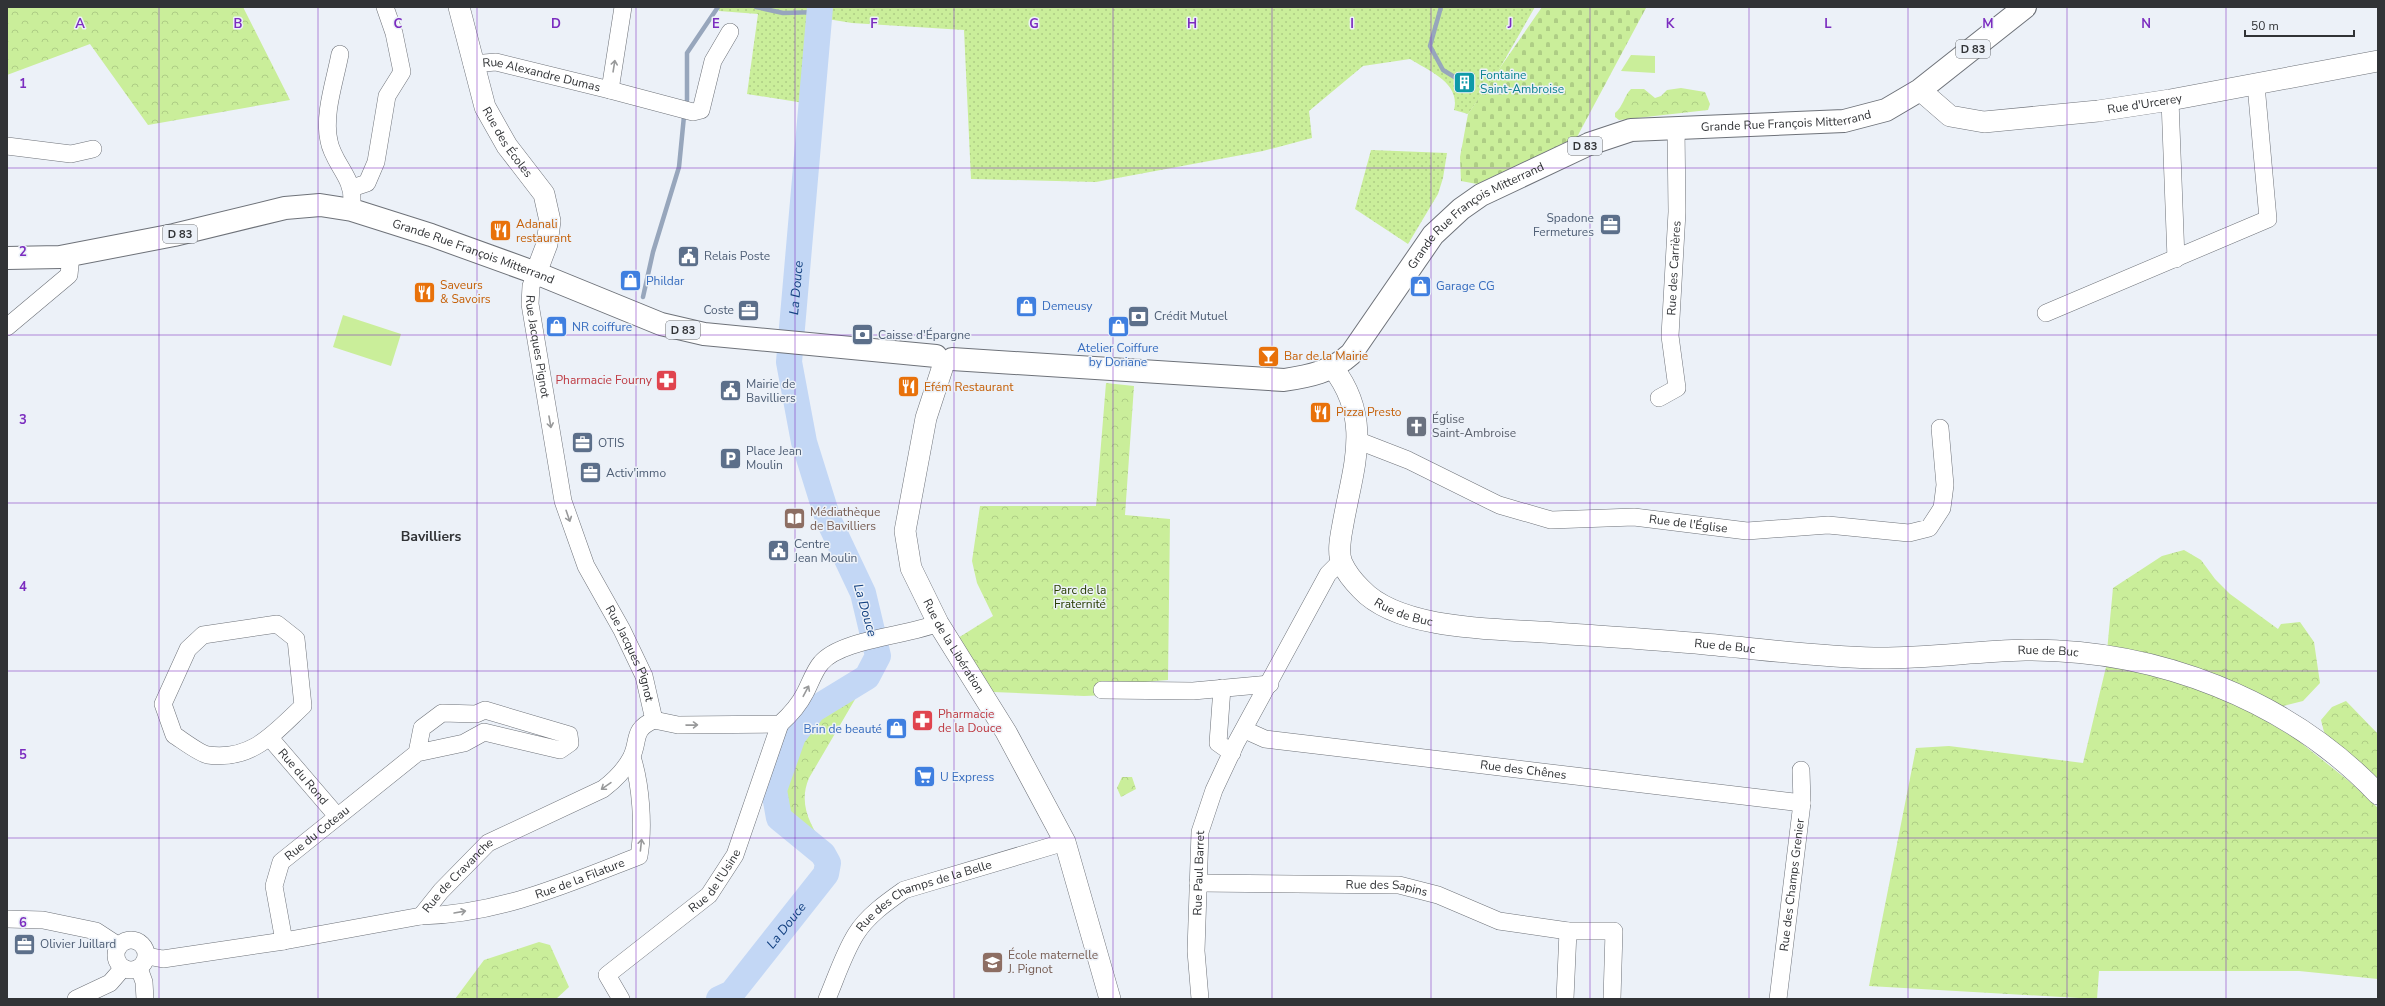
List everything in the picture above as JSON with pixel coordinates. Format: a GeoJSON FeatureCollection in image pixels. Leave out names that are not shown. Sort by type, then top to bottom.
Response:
{"type":"FeatureCollection","features":[{"type":"Feature","properties":{"kind":"main road","name":"D 83"},"geometry":{"type":"LineString","coordinates":[[1920,90],[2025,7]]}},
{"type":"Feature","properties":{"kind":"main road","name":"Grande Rue François Mitterrand"},"geometry":{"type":"LineString","coordinates":[[7,258],[60,257],[174,235],[285,208],[320,205],[352,210],[431,235],[536,273],[661,324],[704,334],[765,341],[902,352],[943,361],[1284,380],[1305,377],[1333,368],[1355,349],[1433,235],[1461,209],[1482,195],[1589,144],[1631,130],[1844,121],[1886,110],[1920,90]]}},
{"type":"Feature","properties":{"kind":"street"},"geometry":{"type":"LineString","coordinates":[[352,188],[367,183],[376,162],[387,96],[402,72],[394,32],[385,7]]}},
{"type":"Feature","properties":{"kind":"street","name":"Rue des Écoles"},"geometry":{"type":"LineString","coordinates":[[459,7],[472,64],[485,107],[500,135],[544,194],[550,221],[546,244],[536,273]]}},
{"type":"Feature","properties":{"kind":"street","name":"Rue Alexandre Dumas"},"geometry":{"type":"LineString","coordinates":[[610,90],[622,7]]}},
{"type":"Feature","properties":{"kind":"street","name":"Rue Alexandre Dumas"},"geometry":{"type":"LineString","coordinates":[[472,64],[496,62],[693,112],[701,110],[713,61],[730,32]]}},
{"type":"Feature","properties":{"kind":"street"},"geometry":{"type":"LineString","coordinates":[[340,54],[328,121],[329,142],[352,188],[352,210]]}},
{"type":"Feature","properties":{"kind":"street","name":"Rue d'Urcerey"},"geometry":{"type":"LineString","coordinates":[[1920,90],[1950,116],[1984,122],[2098,111],[2170,100],[2378,61]]}},
{"type":"Feature","properties":{"kind":"street"},"geometry":{"type":"LineString","coordinates":[[2046,313],[2268,219],[2256,85]]}},
{"type":"Feature","properties":{"kind":"street"},"geometry":{"type":"LineString","coordinates":[[2170,100],[2176,259]]}},
{"type":"Feature","properties":{"kind":"street","name":"Rue des Carrières"},"geometry":{"type":"LineString","coordinates":[[1659,398],[1677,388],[1670,336],[1677,212],[1676,127]]}},
{"type":"Feature","properties":{"kind":"street"},"geometry":{"type":"LineString","coordinates":[[7,146],[71,154],[93,149]]}},
{"type":"Feature","properties":{"kind":"street"},"geometry":{"type":"LineString","coordinates":[[7,327],[69,275],[71,255]]}},
{"type":"Feature","properties":{"kind":"street","name":"Rue Jacques Pignot"},"geometry":{"type":"LineString","coordinates":[[536,273],[531,286],[530,304],[563,501],[586,566],[644,676],[654,720]]}},
{"type":"Feature","properties":{"kind":"street","name":"Rue de la Libération"},"geometry":{"type":"LineString","coordinates":[[943,361],[926,418],[905,531],[911,568],[938,623],[1006,732],[1065,842],[1110,999]]}},
{"type":"Feature","properties":{"kind":"street"},"geometry":{"type":"LineString","coordinates":[[1333,368],[1352,400],[1358,440],[1341,534],[1341,561]]}},
{"type":"Feature","properties":{"kind":"street","name":"Rue de l'Église"},"geometry":{"type":"LineString","coordinates":[[1358,440],[1408,460],[1499,505],[1551,520],[1634,516],[1746,531],[1828,525],[1909,533],[1930,528],[1942,508],[1944,485],[1940,428]]}},
{"type":"Feature","properties":{"kind":"street","name":"Rue de Buc"},"geometry":{"type":"LineString","coordinates":[[1341,561],[1363,592],[1377,603],[1416,618],[1462,627],[1675,642],[1828,656],[1878,658],[2027,650],[2089,654],[2133,661],[2214,684],[2249,699],[2327,748],[2378,794]]}},
{"type":"Feature","properties":{"kind":"street","name":"Rue Paul Barret"},"geometry":{"type":"LineString","coordinates":[[1200,999],[1196,951],[1200,832],[1214,790],[1232,753],[1328,574],[1341,561]]}},
{"type":"Feature","properties":{"kind":"street"},"geometry":{"type":"LineString","coordinates":[[654,720],[678,725],[780,724],[792,713],[804,695],[820,664],[833,652],[889,636],[920,631],[938,623]]}},
{"type":"Feature","properties":{"kind":"street","name":"Rue du Rond"},"geometry":{"type":"LineString","coordinates":[[276,624],[296,639],[303,706],[270,738],[246,753],[207,755],[174,735],[163,704],[188,649],[203,635],[276,624]]}},
{"type":"Feature","properties":{"kind":"street"},"geometry":{"type":"LineString","coordinates":[[1102,690],[1193,691],[1270,684]]}},
{"type":"Feature","properties":{"kind":"street"},"geometry":{"type":"LineString","coordinates":[[1222,688],[1218,743],[1232,753]]}},
{"type":"Feature","properties":{"kind":"street","name":"Rue du Coteau"},"geometry":{"type":"LineString","coordinates":[[284,941],[274,886],[281,862],[417,752],[464,743],[484,732],[560,750],[570,743],[569,735],[485,710],[476,714],[442,713],[422,728],[417,752]]}},
{"type":"Feature","properties":{"kind":"street","name":"Rue de Cravanche"},"geometry":{"type":"LineString","coordinates":[[136,964],[284,941],[421,916],[441,891],[488,843],[604,788],[618,778],[632,757],[637,736],[643,725],[654,720]]}},
{"type":"Feature","properties":{"kind":"street","name":"Rue de l'Usine"},"geometry":{"type":"LineString","coordinates":[[621,999],[607,975],[709,894],[735,855],[780,724]]}},
{"type":"Feature","properties":{"kind":"street","name":"Rue des Chênes"},"geometry":{"type":"LineString","coordinates":[[1245,730],[1265,739],[1802,803]]}},
{"type":"Feature","properties":{"kind":"street","name":"Rue du Rond"},"geometry":{"type":"LineString","coordinates":[[270,738],[337,816]]}},
{"type":"Feature","properties":{"kind":"street","name":"Rue de la Filature"},"geometry":{"type":"LineString","coordinates":[[421,916],[441,915],[490,908],[535,897],[639,856],[642,841],[637,774],[632,757]]}},
{"type":"Feature","properties":{"kind":"street","name":"Rue des Champs Grenier"},"geometry":{"type":"LineString","coordinates":[[1778,999],[1802,803],[1801,770]]}},
{"type":"Feature","properties":{"kind":"street","name":"Rue des Champs de la Belle"},"geometry":{"type":"LineString","coordinates":[[827,999],[856,933],[875,912],[890,899],[904,890],[1065,842]]}},
{"type":"Feature","properties":{"kind":"street","name":"Rue des Sapins"},"geometry":{"type":"LineString","coordinates":[[1198,883],[1399,885],[1438,895],[1499,921],[1568,931],[1614,931],[1612,999]]}},
{"type":"Feature","properties":{"kind":"street"},"geometry":{"type":"LineString","coordinates":[[7,919],[43,920],[96,931],[119,946]]}},
{"type":"Feature","properties":{"kind":"street"},"geometry":{"type":"LineString","coordinates":[[1566,999],[1568,931]]}},
{"type":"Feature","properties":{"kind":"street"},"geometry":{"type":"LineString","coordinates":[[76,999],[110,982],[136,964],[144,947],[137,940],[127,940],[119,946],[116,955],[136,964],[144,982],[145,999]]}},
{"type":"Feature","properties":{"kind":"green space"},"geometry":{"type":"Polygon","coordinates":[[[7,7],[243,7],[290,100],[148,125],[90,44],[7,75],[7,7]]]}},
{"type":"Feature","properties":{"kind":"green space"},"geometry":{"type":"Polygon","coordinates":[[[719,7],[1535,7],[1497,73],[1468,114],[1454,110],[1455,101],[1453,92],[1442,79],[1410,59],[1363,66],[1309,111],[1312,138],[1263,151],[1096,182],[971,179],[964,30],[852,23],[809,16],[804,103],[747,94],[758,14],[719,11],[719,7]]]}},
{"type":"Feature","properties":{"kind":"green space"},"geometry":{"type":"Polygon","coordinates":[[[1542,7],[1646,8],[1577,137],[1477,184],[1461,181],[1460,157],[1468,114],[1542,7]]]}},
{"type":"Feature","properties":{"kind":"green space"},"geometry":{"type":"Polygon","coordinates":[[[1631,55],[1655,56],[1655,73],[1621,71],[1631,55]]]}},
{"type":"Feature","properties":{"kind":"green space"},"geometry":{"type":"Polygon","coordinates":[[[1681,88],[1705,92],[1710,104],[1708,110],[1619,120],[1615,117],[1615,113],[1620,108],[1631,89],[1644,89],[1655,98],[1661,96],[1667,90],[1681,88]]]}},
{"type":"Feature","properties":{"kind":"green space"},"geometry":{"type":"Polygon","coordinates":[[[1371,150],[1447,153],[1443,178],[1438,194],[1408,244],[1355,209],[1371,150]]]}},
{"type":"Feature","properties":{"kind":"green space"},"geometry":{"type":"Polygon","coordinates":[[[343,315],[401,334],[391,366],[333,347],[343,315]]]}},
{"type":"Feature","properties":{"kind":"green space","name":"Parc de la Fraternité"},"geometry":{"type":"Polygon","coordinates":[[[1106,383],[1134,386],[1125,515],[1170,519],[1168,680],[1131,683],[1130,694],[1084,696],[993,692],[958,638],[993,616],[977,583],[972,561],[980,506],[1096,506],[1106,383]]]}},
{"type":"Feature","properties":{"kind":"green space"},"geometry":{"type":"Polygon","coordinates":[[[2184,550],[2201,560],[2215,579],[2230,594],[2278,629],[2281,624],[2300,622],[2314,642],[2320,683],[2303,701],[2283,706],[2225,678],[2107,651],[2113,588],[2162,556],[2184,550]]]}},
{"type":"Feature","properties":{"kind":"green space"},"geometry":{"type":"Polygon","coordinates":[[[2106,667],[2126,668],[2222,695],[2295,738],[2350,782],[2378,808],[2378,979],[2299,971],[2099,971],[2097,999],[1869,986],[1916,748],[1949,746],[2083,763],[2106,667]]]}},
{"type":"Feature","properties":{"kind":"green space"},"geometry":{"type":"Polygon","coordinates":[[[851,694],[857,696],[809,778],[806,787],[805,805],[807,814],[814,830],[824,846],[789,821],[784,811],[782,799],[783,785],[791,755],[803,729],[824,709],[851,694]]]}},
{"type":"Feature","properties":{"kind":"green space"},"geometry":{"type":"Polygon","coordinates":[[[2346,701],[2378,734],[2378,788],[2324,732],[2321,720],[2332,707],[2346,701]]]}},
{"type":"Feature","properties":{"kind":"green space"},"geometry":{"type":"Polygon","coordinates":[[[1122,777],[1132,777],[1136,789],[1121,797],[1117,788],[1122,777]]]}},
{"type":"Feature","properties":{"kind":"green space"},"geometry":{"type":"Polygon","coordinates":[[[539,942],[550,945],[569,987],[556,999],[455,999],[484,960],[539,942]]]}},
{"type":"Feature","properties":{"kind":"waterway"},"geometry":{"type":"LineString","coordinates":[[687,100],[687,53],[718,7]]}},
{"type":"Feature","properties":{"kind":"waterway"},"geometry":{"type":"LineString","coordinates":[[756,7],[783,13],[819,12]]}},
{"type":"Feature","properties":{"kind":"waterway","name":"La Douce"},"geometry":{"type":"LineString","coordinates":[[719,999],[732,993],[826,874],[828,863],[823,854],[779,818],[774,790],[793,736],[813,710],[867,677],[878,656],[863,593],[828,519],[804,442],[789,362],[820,7]]}},
{"type":"Feature","properties":{"kind":"waterway"},"geometry":{"type":"LineString","coordinates":[[1441,7],[1430,46],[1443,70],[1461,81]]}},
{"type":"Feature","properties":{"kind":"waterway"},"geometry":{"type":"LineString","coordinates":[[643,297],[653,252],[679,167],[684,116]]}},
{"type":"Feature","properties":{"kind":"place","name":"Fontaine Saint-Ambroise"},"geometry":{"type":"Point","coordinates":[1465,82]}},
{"type":"Feature","properties":{"kind":"place","name":"Spadone Fermetures"},"geometry":{"type":"Point","coordinates":[1610,225]}},
{"type":"Feature","properties":{"kind":"place","name":"Adanali restaurant"},"geometry":{"type":"Point","coordinates":[500,231]}},
{"type":"Feature","properties":{"kind":"place","name":"Relais Poste"},"geometry":{"type":"Point","coordinates":[688,256]}},
{"type":"Feature","properties":{"kind":"place","name":"Phildar"},"geometry":{"type":"Point","coordinates":[631,281]}},
{"type":"Feature","properties":{"kind":"place","name":"Garage CG"},"geometry":{"type":"Point","coordinates":[1420,286]}},
{"type":"Feature","properties":{"kind":"place","name":"Saveurs & Savoirs"},"geometry":{"type":"Point","coordinates":[425,292]}},
{"type":"Feature","properties":{"kind":"place","name":"Demeusy"},"geometry":{"type":"Point","coordinates":[1027,306]}},
{"type":"Feature","properties":{"kind":"place","name":"Coste"},"geometry":{"type":"Point","coordinates":[749,310]}},
{"type":"Feature","properties":{"kind":"place","name":"Crédit Mutuel"},"geometry":{"type":"Point","coordinates":[1139,316]}},
{"type":"Feature","properties":{"kind":"place","name":"NR coiffure"},"geometry":{"type":"Point","coordinates":[557,327]}},
{"type":"Feature","properties":{"kind":"place","name":"Atelier Coiffure by Doriane"},"geometry":{"type":"Point","coordinates":[1118,327]}},
{"type":"Feature","properties":{"kind":"place","name":"Caisse d'Épargne"},"geometry":{"type":"Point","coordinates":[863,335]}},
{"type":"Feature","properties":{"kind":"place","name":"Bar de la Mairie"},"geometry":{"type":"Point","coordinates":[1268,356]}},
{"type":"Feature","properties":{"kind":"place","name":"Pharmacie Fourny"},"geometry":{"type":"Point","coordinates":[667,380]}},
{"type":"Feature","properties":{"kind":"place","name":"Efém Restaurant"},"geometry":{"type":"Point","coordinates":[908,387]}},
{"type":"Feature","properties":{"kind":"place","name":"Mairie de Bavilliers"},"geometry":{"type":"Point","coordinates":[731,391]}},
{"type":"Feature","properties":{"kind":"place","name":"Pizza Presto"},"geometry":{"type":"Point","coordinates":[1321,412]}},
{"type":"Feature","properties":{"kind":"place","name":"Église Saint-Ambroise"},"geometry":{"type":"Point","coordinates":[1417,426]}},
{"type":"Feature","properties":{"kind":"place","name":"OTIS"},"geometry":{"type":"Point","coordinates":[583,443]}},
{"type":"Feature","properties":{"kind":"place","name":"Place Jean Moulin"},"geometry":{"type":"Point","coordinates":[731,458]}},
{"type":"Feature","properties":{"kind":"place","name":"Activ'immo"},"geometry":{"type":"Point","coordinates":[591,473]}},
{"type":"Feature","properties":{"kind":"place","name":"Médiathèque de Bavilliers"},"geometry":{"type":"Point","coordinates":[794,519]}},
{"type":"Feature","properties":{"kind":"place","name":"Centre Jean Moulin"},"geometry":{"type":"Point","coordinates":[779,551]}},
{"type":"Feature","properties":{"kind":"place","name":"Pharmacie de la Douce"},"geometry":{"type":"Point","coordinates":[923,721]}},
{"type":"Feature","properties":{"kind":"place","name":"Brin de beauté"},"geometry":{"type":"Point","coordinates":[897,729]}},
{"type":"Feature","properties":{"kind":"place","name":"U Express"},"geometry":{"type":"Point","coordinates":[924,777]}},
{"type":"Feature","properties":{"kind":"place","name":"Olivier Juillard"},"geometry":{"type":"Point","coordinates":[24,944]}},
{"type":"Feature","properties":{"kind":"place","name":"École maternelle J. Pignot"},"geometry":{"type":"Point","coordinates":[992,962]}},
{"type":"Feature","properties":{"kind":"district","name":"Bavilliers"},"geometry":{"type":"Point","coordinates":[431,536]}}]}
